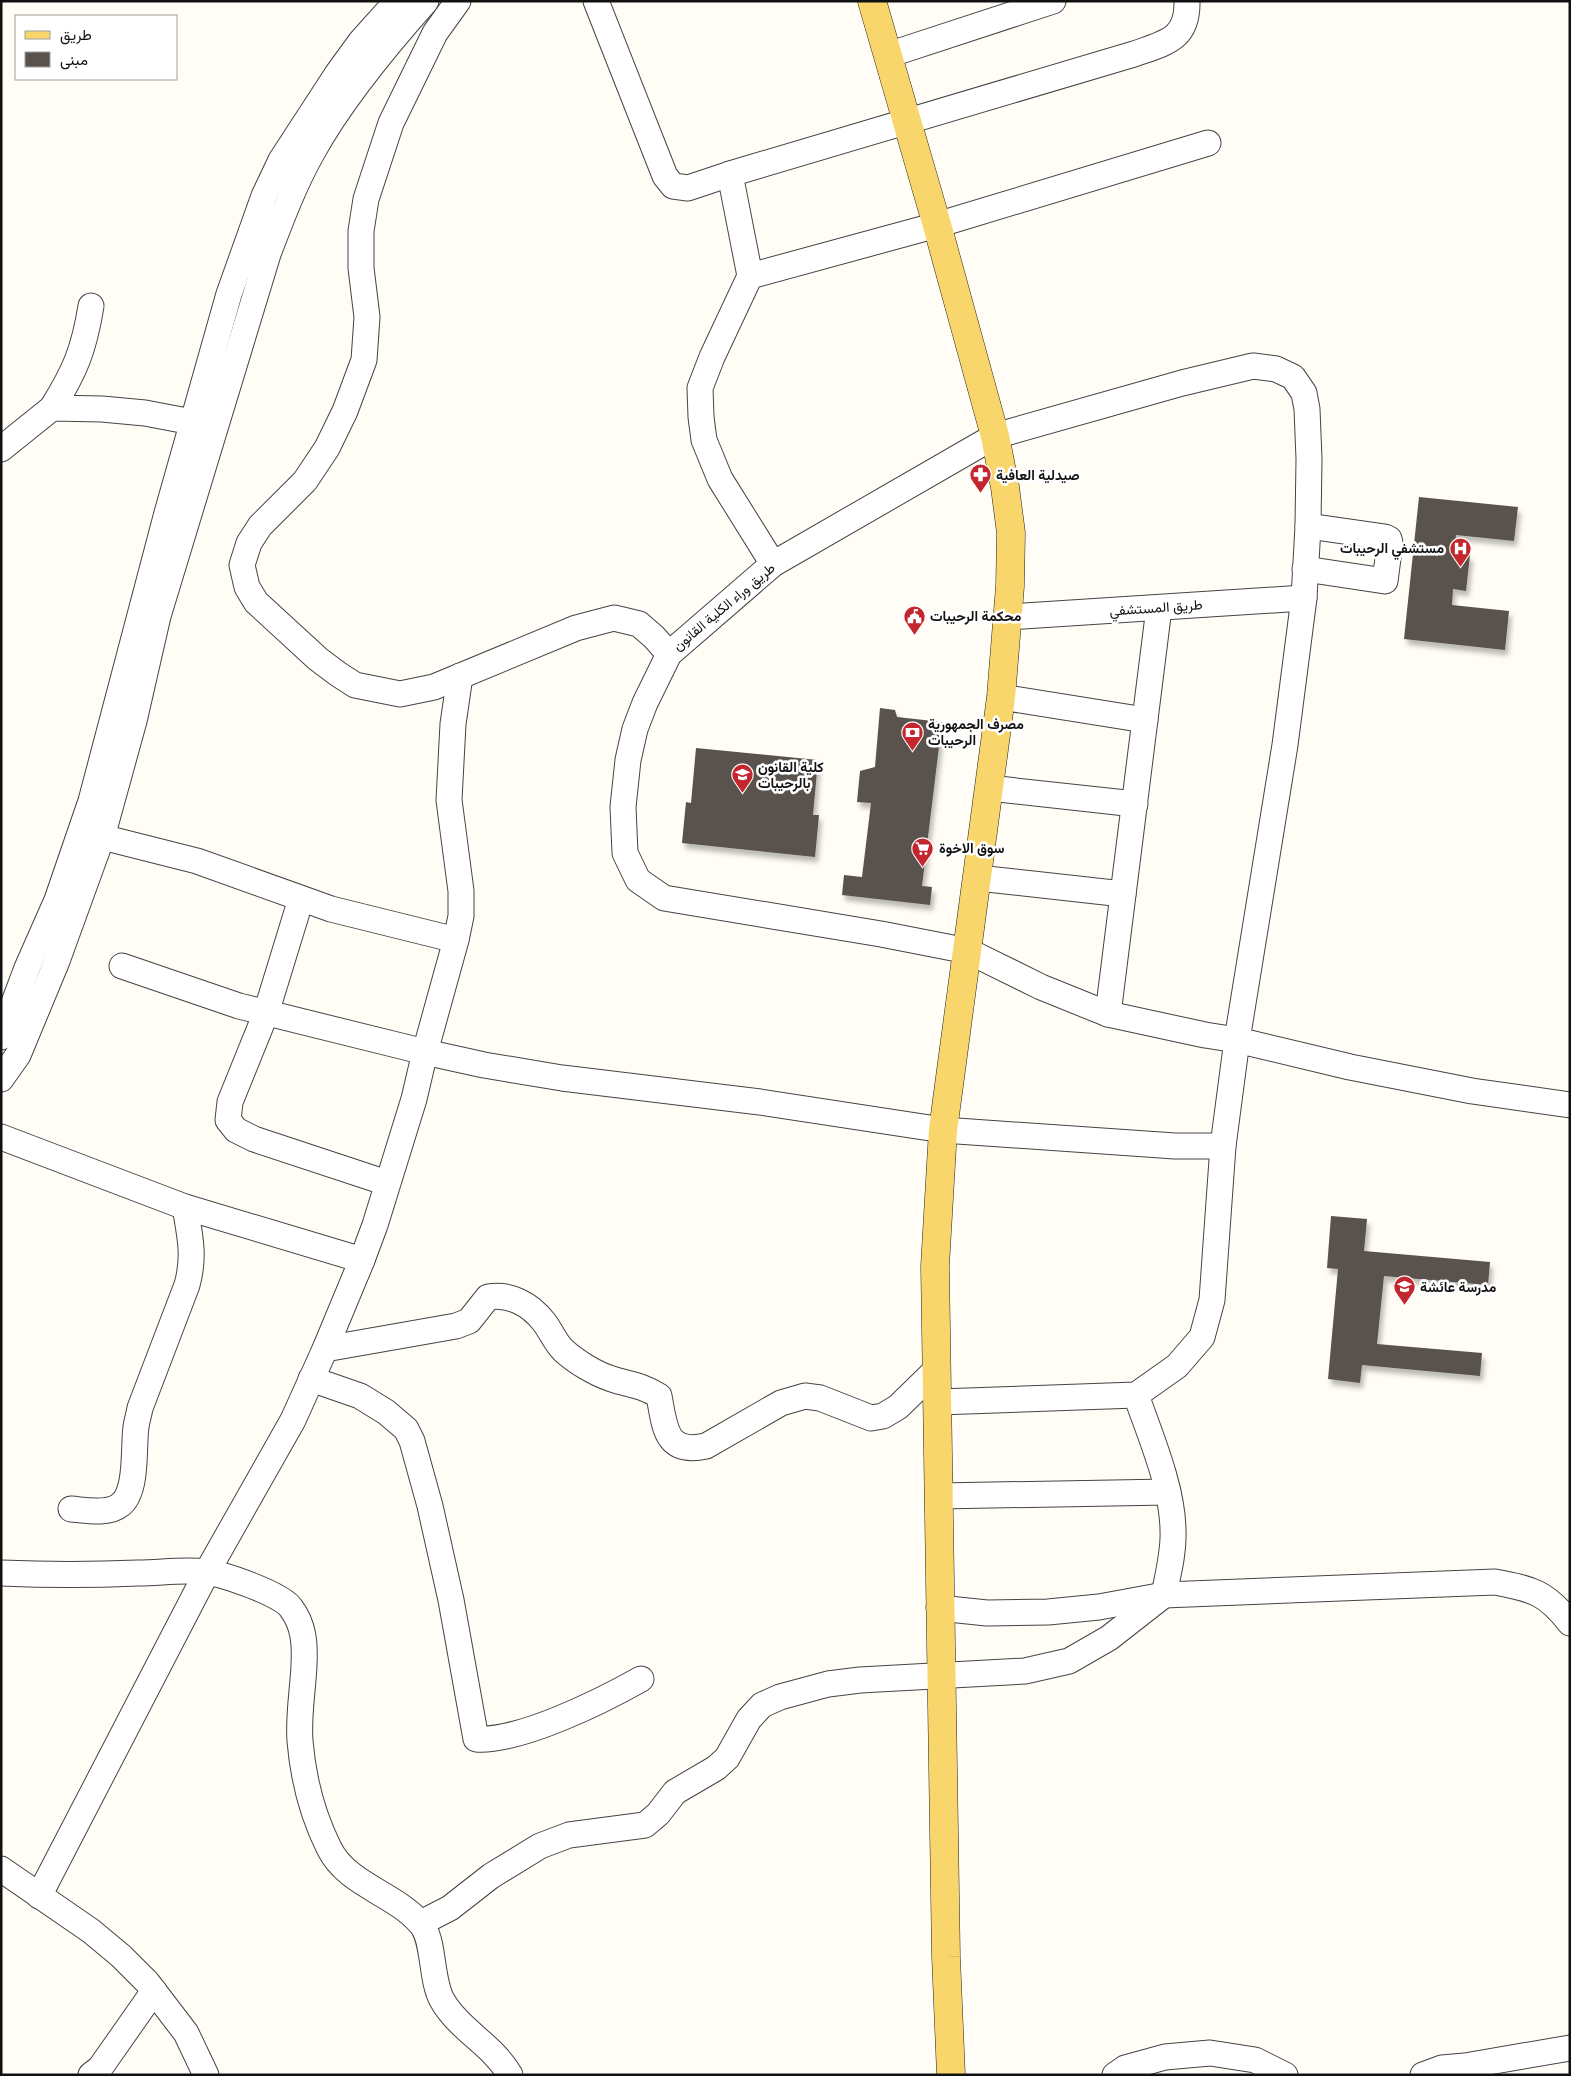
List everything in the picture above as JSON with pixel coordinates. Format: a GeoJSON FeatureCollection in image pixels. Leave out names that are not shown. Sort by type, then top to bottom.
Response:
{"type":"FeatureCollection","features":[{"type":"Feature","properties":{"kind":"main road"},"geometry":{"type":"LineString","coordinates":[[872,1],[937,225],[995,436],[1005,487],[1011,533],[1008,617],[1001,697],[943,1130],[935,1266],[939,1608],[942,1674],[946,1956],[951,2075]]}},
{"type":"Feature","properties":{"kind":"street"},"geometry":{"type":"LineString","coordinates":[[204,424],[229,294],[264,196],[281,160],[342,68],[361,41],[397,1]]}},
{"type":"Feature","properties":{"kind":"street"},"geometry":{"type":"LineString","coordinates":[[1,1036],[27,968],[57,900],[91,801],[149,614],[204,424],[289,200],[312,153],[335,115],[426,1]]}},
{"type":"Feature","properties":{"kind":"street"},"geometry":{"type":"LineString","coordinates":[[458,1],[435,33],[391,123],[366,198],[361,241],[361,268],[366,317],[364,360],[345,411],[327,448],[305,481],[260,526],[249,542],[242,565],[247,587],[256,602],[318,659],[356,685],[400,694],[434,687],[576,628],[614,618],[639,624],[654,636],[669,654]]}},
{"type":"Feature","properties":{"kind":"street"},"geometry":{"type":"LineString","coordinates":[[596,1],[666,176],[674,186],[688,188],[1134,54],[1177,36],[1184,26],[1187,1]]}},
{"type":"Feature","properties":{"kind":"street"},"geometry":{"type":"LineString","coordinates":[[888,55],[1053,1]]}},
{"type":"Feature","properties":{"kind":"street"},"geometry":{"type":"LineString","coordinates":[[750,276],[937,225],[1208,143]]}},
{"type":"Feature","properties":{"kind":"street"},"geometry":{"type":"LineString","coordinates":[[730,174],[750,276],[712,357],[700,388],[701,417],[704,440],[720,479],[773,564]]}},
{"type":"Feature","properties":{"kind":"street"},"geometry":{"type":"LineString","coordinates":[[1,449],[52,408],[77,366],[91,306]]}},
{"type":"Feature","properties":{"kind":"street","name":"طريق وراء الكلية القانون"},"geometry":{"type":"LineString","coordinates":[[1136,1395],[1177,1366],[1202,1337],[1212,1300],[1223,1146],[1237,1040],[1290,708],[1304,598],[1309,459],[1304,393],[1292,378],[1276,369],[1253,366],[1191,381],[995,436],[773,564],[669,654],[635,729],[628,760],[624,807],[625,853],[638,880],[664,898],[881,934],[968,952],[1055,993],[1108,1014],[1237,1040],[1350,1067],[1472,1091],[1570,1105]]}},
{"type":"Feature","properties":{"kind":"street"},"geometry":{"type":"LineString","coordinates":[[52,408],[111,409],[145,412],[204,424]]}},
{"type":"Feature","properties":{"kind":"street"},"geometry":{"type":"LineString","coordinates":[[1305,568],[1385,581],[1390,543],[1389,539],[1385,537],[1308,526]]}},
{"type":"Feature","properties":{"kind":"street","name":"طريق المستشفي"},"geometry":{"type":"LineString","coordinates":[[1008,617],[1304,598]]}},
{"type":"Feature","properties":{"kind":"street"},"geometry":{"type":"LineString","coordinates":[[1108,1014],[1159,608]]}},
{"type":"Feature","properties":{"kind":"street"},"geometry":{"type":"LineString","coordinates":[[1,1078],[18,1056],[57,962],[102,837],[134,721],[149,614]]}},
{"type":"Feature","properties":{"kind":"street"},"geometry":{"type":"LineString","coordinates":[[39,1896],[207,1572],[292,1420],[325,1349],[362,1260],[414,1099],[461,916],[461,891],[449,800],[453,724],[460,676]]}},
{"type":"Feature","properties":{"kind":"street"},"geometry":{"type":"LineString","coordinates":[[1001,697],[1145,720]]}},
{"type":"Feature","properties":{"kind":"street"},"geometry":{"type":"LineString","coordinates":[[989,788],[1135,804]]}},
{"type":"Feature","properties":{"kind":"street"},"geometry":{"type":"LineString","coordinates":[[102,837],[197,861],[332,909],[456,940]]}},
{"type":"Feature","properties":{"kind":"street"},"geometry":{"type":"LineString","coordinates":[[978,878],[1123,894]]}},
{"type":"Feature","properties":{"kind":"street"},"geometry":{"type":"LineString","coordinates":[[301,899],[266,1012],[230,1102],[228,1120],[236,1130],[254,1139],[388,1183]]}},
{"type":"Feature","properties":{"kind":"street"},"geometry":{"type":"LineString","coordinates":[[122,966],[239,1006],[425,1052],[484,1065],[562,1078],[760,1102],[943,1130],[1175,1146],[1223,1146]]}},
{"type":"Feature","properties":{"kind":"street"},"geometry":{"type":"LineString","coordinates":[[1,1137],[186,1207],[362,1260]]}},
{"type":"Feature","properties":{"kind":"street"},"geometry":{"type":"LineString","coordinates":[[71,1509],[107,1511],[120,1506],[127,1497],[134,1461],[136,1427],[140,1408],[191,1271],[192,1254],[186,1207]]}},
{"type":"Feature","properties":{"kind":"street"},"geometry":{"type":"LineString","coordinates":[[325,1349],[456,1326],[470,1320],[488,1297],[501,1295],[517,1300],[533,1311],[544,1322],[563,1350],[582,1364],[610,1379],[646,1387],[659,1396],[663,1424],[669,1437],[681,1447],[692,1449],[706,1446],[781,1403],[805,1396],[820,1398],[871,1418],[883,1416],[898,1407],[937,1369]]}},
{"type":"Feature","properties":{"kind":"street"},"geometry":{"type":"LineString","coordinates":[[311,1379],[360,1396],[386,1412],[406,1429],[412,1442],[430,1506],[451,1600],[476,1739],[504,1736],[536,1727],[602,1700],[641,1679]]}},
{"type":"Feature","properties":{"kind":"street"},"geometry":{"type":"LineString","coordinates":[[421,1923],[450,1908],[491,1876],[540,1846],[568,1835],[645,1825],[652,1820],[675,1792],[716,1768],[727,1758],[749,1719],[762,1705],[780,1697],[828,1684],[860,1680],[942,1674],[1025,1671],[1069,1661],[1109,1638],[1164,1595],[1172,1550],[1173,1530],[1168,1492],[1136,1395],[938,1402]]}},
{"type":"Feature","properties":{"kind":"street"},"geometry":{"type":"LineString","coordinates":[[939,1496],[1168,1492]]}},
{"type":"Feature","properties":{"kind":"street"},"geometry":{"type":"LineString","coordinates":[[1,1573],[59,1575],[207,1572],[263,1590],[290,1606],[303,1628],[304,1664],[300,1702],[300,1741],[305,1774],[319,1828],[330,1851],[350,1875],[397,1904],[421,1923],[428,1938],[436,1987],[442,2001],[462,2024],[497,2056],[510,2075]]}},
{"type":"Feature","properties":{"kind":"street"},"geometry":{"type":"LineString","coordinates":[[939,1608],[987,1613],[1048,1612],[1099,1607],[1164,1595],[1495,1582],[1530,1588],[1557,1606],[1570,1623]]}},
{"type":"Feature","properties":{"kind":"street"},"geometry":{"type":"LineString","coordinates":[[1,1870],[91,1931],[121,1956],[154,1991],[186,2033],[206,2075]]}},
{"type":"Feature","properties":{"kind":"street"},"geometry":{"type":"LineString","coordinates":[[90,2075],[100,2068],[154,1991]]}},
{"type":"Feature","properties":{"kind":"street"},"geometry":{"type":"LineString","coordinates":[[1423,2075],[1442,2068],[1570,2048]]}},
{"type":"Feature","properties":{"kind":"street"},"geometry":{"type":"LineString","coordinates":[[1115,2075],[1125,2068],[1165,2057],[1210,2053],[1255,2060],[1285,2075]]}},
{"type":"Feature","properties":{"kind":"building"},"geometry":{"type":"Polygon","coordinates":[[[1419,497],[1518,507],[1514,541],[1456,535],[1454,553],[1470,555],[1466,591],[1453,589],[1452,605],[1509,611],[1505,650],[1404,639],[1419,497]]]}},
{"type":"Feature","properties":{"kind":"building"},"geometry":{"type":"Polygon","coordinates":[[[880,708],[895,710],[897,717],[942,722],[922,886],[932,887],[930,905],[842,895],[844,875],[862,877],[871,803],[857,802],[860,771],[875,767],[880,708]]]}},
{"type":"Feature","properties":{"kind":"building"},"geometry":{"type":"Polygon","coordinates":[[[696,748],[818,760],[813,815],[819,815],[815,857],[682,843],[686,802],[691,803],[696,748]]]}},
{"type":"Feature","properties":{"kind":"building"},"geometry":{"type":"Polygon","coordinates":[[[1331,1216],[1367,1219],[1364,1251],[1490,1262],[1488,1285],[1384,1276],[1377,1344],[1482,1353],[1480,1376],[1362,1365],[1360,1383],[1328,1379],[1338,1269],[1327,1268],[1331,1216]]]}},
{"type":"Feature","properties":{"kind":"place","name":"صيدلية العافية"},"geometry":{"type":"Point","coordinates":[980,494]}},
{"type":"Feature","properties":{"kind":"place","name":"مستشفي الرحيبات"},"geometry":{"type":"Point","coordinates":[1460,567]}},
{"type":"Feature","properties":{"kind":"place","name":"محكمة الرحيبات"},"geometry":{"type":"Point","coordinates":[914,635]}},
{"type":"Feature","properties":{"kind":"place","name":"مصرف الجمهورية الرحيبات"},"geometry":{"type":"Point","coordinates":[912,751]}},
{"type":"Feature","properties":{"kind":"place","name":"كلية القانون بالرحيبات"},"geometry":{"type":"Point","coordinates":[742,794]}},
{"type":"Feature","properties":{"kind":"place","name":"سوق الاخوة"},"geometry":{"type":"Point","coordinates":[923,867]}},
{"type":"Feature","properties":{"kind":"place","name":"مدرسة عائشة"},"geometry":{"type":"Point","coordinates":[1404,1306]}}]}
